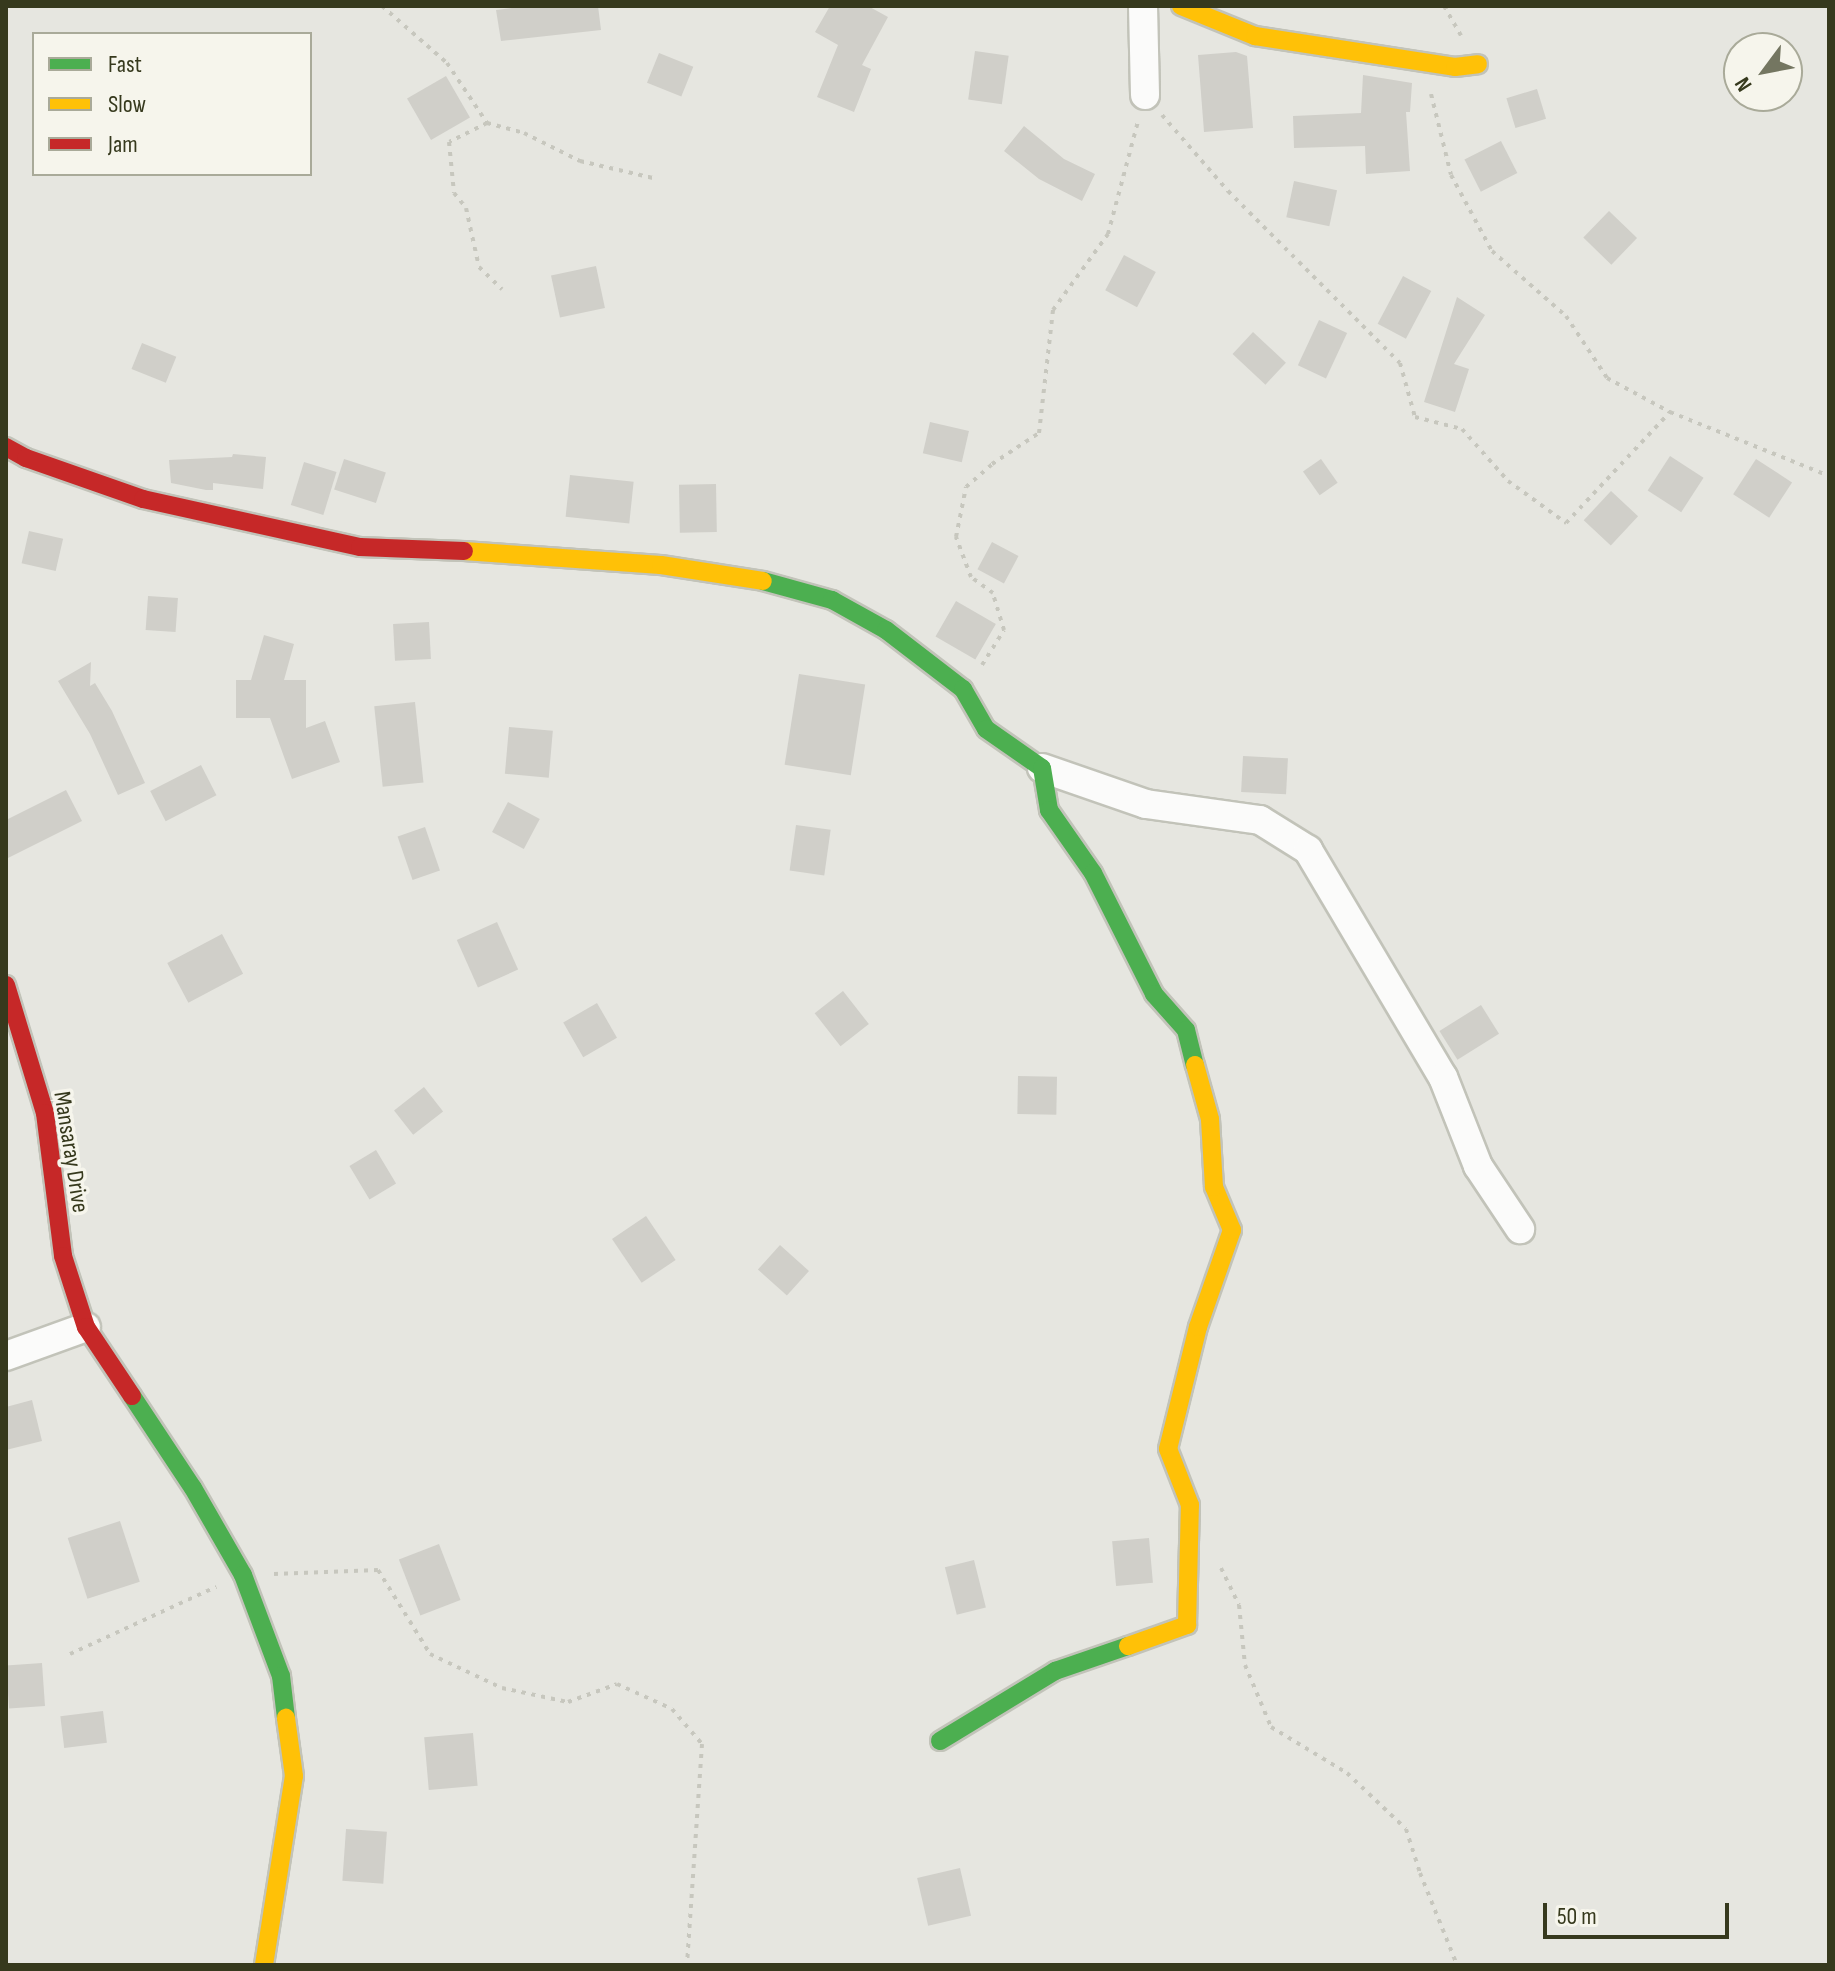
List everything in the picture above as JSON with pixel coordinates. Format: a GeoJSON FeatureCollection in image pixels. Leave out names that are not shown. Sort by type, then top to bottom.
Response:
{"type":"FeatureCollection","features":[{"type":"Feature","properties":{"kind":"street"},"geometry":{"type":"LineString","coordinates":[[1143,6],[1145,95]]}},
{"type":"Feature","properties":{"kind":"street"},"geometry":{"type":"LineString","coordinates":[[1181,6],[1255,36],[1455,67],[1478,64]]}},
{"type":"Feature","properties":{"kind":"street"},"geometry":{"type":"LineString","coordinates":[[6,447],[26,458],[143,499],[360,547],[529,553],[743,576],[832,600],[886,630],[963,689],[986,729],[1042,768],[1146,804],[1260,820],[1308,850],[1443,1077],[1478,1166],[1520,1229]]}},
{"type":"Feature","properties":{"kind":"street"},"geometry":{"type":"LineString","coordinates":[[940,1741],[1055,1671],[1187,1625],[1190,1505],[1168,1449],[1198,1327],[1232,1230],[1214,1187],[1210,1119],[1186,1030],[1154,994],[1093,873],[1049,810],[1042,768]]}},
{"type":"Feature","properties":{"kind":"street","name":"Mansaray Drive"},"geometry":{"type":"LineString","coordinates":[[7,989],[45,1113],[63,1256],[86,1327],[193,1488],[243,1575],[281,1676],[294,1776],[264,1965]]}},
{"type":"Feature","properties":{"kind":"street"},"geometry":{"type":"LineString","coordinates":[[6,1356],[86,1327]]}},
{"type":"Feature","properties":{"kind":"path"},"geometry":{"type":"LineString","coordinates":[[382,6],[447,63],[487,123],[524,133],[580,161],[653,178]]}},
{"type":"Feature","properties":{"kind":"path"},"geometry":{"type":"LineString","coordinates":[[1411,59],[1431,93],[1451,175],[1492,251],[1566,316],[1607,378],[1670,412],[1829,476]]}},
{"type":"Feature","properties":{"kind":"path"},"geometry":{"type":"LineString","coordinates":[[1145,95],[1228,191],[1400,363],[1415,417],[1462,429],[1508,481],[1566,523],[1670,412]]}},
{"type":"Feature","properties":{"kind":"path"},"geometry":{"type":"LineString","coordinates":[[963,689],[1004,630],[993,593],[971,577],[956,537],[966,487],[992,464],[1039,433],[1053,310],[1108,234],[1145,95]]}},
{"type":"Feature","properties":{"kind":"path"},"geometry":{"type":"LineString","coordinates":[[487,123],[449,142],[454,193],[466,208],[479,267],[502,289]]}},
{"type":"Feature","properties":{"kind":"path"},"geometry":{"type":"LineString","coordinates":[[1218,1562],[1239,1605],[1245,1665],[1271,1727],[1347,1773],[1406,1829],[1457,1965]]}},
{"type":"Feature","properties":{"kind":"path"},"geometry":{"type":"LineString","coordinates":[[70,1654],[243,1575],[378,1570],[430,1654],[444,1661],[502,1688],[568,1702],[617,1684],[672,1709],[702,1744],[687,1965]]}},
{"type":"Feature","properties":{"kind":"building"},"geometry":{"type":"Polygon","coordinates":[[[527,6],[598,6],[601,30],[501,41],[496,10],[527,6]]]}},
{"type":"Feature","properties":{"kind":"building"},"geometry":{"type":"Polygon","coordinates":[[[830,6],[868,6],[888,17],[862,65],[871,69],[854,112],[817,97],[838,45],[815,32],[830,6]]]}},
{"type":"Feature","properties":{"kind":"building"},"geometry":{"type":"Polygon","coordinates":[[[975,51],[1009,56],[1002,104],[968,100],[975,51]]]}},
{"type":"Feature","properties":{"kind":"building"},"geometry":{"type":"Polygon","coordinates":[[[1236,52],[1247,56],[1253,128],[1204,132],[1198,55],[1236,52]]]}},
{"type":"Feature","properties":{"kind":"building"},"geometry":{"type":"Polygon","coordinates":[[[659,53],[693,67],[681,97],[647,83],[659,53]]]}},
{"type":"Feature","properties":{"kind":"building"},"geometry":{"type":"Polygon","coordinates":[[[1363,75],[1412,83],[1410,112],[1406,112],[1410,171],[1366,174],[1365,146],[1294,148],[1293,116],[1361,113],[1363,75]]]}},
{"type":"Feature","properties":{"kind":"building"},"geometry":{"type":"Polygon","coordinates":[[[446,76],[470,118],[431,140],[407,98],[446,76]]]}},
{"type":"Feature","properties":{"kind":"building"},"geometry":{"type":"Polygon","coordinates":[[[1537,89],[1546,119],[1515,128],[1506,98],[1537,89]]]}},
{"type":"Feature","properties":{"kind":"building"},"geometry":{"type":"Polygon","coordinates":[[[1024,126],[1064,159],[1095,174],[1082,201],[1039,179],[1004,151],[1024,126]]]}},
{"type":"Feature","properties":{"kind":"building"},"geometry":{"type":"Polygon","coordinates":[[[1501,141],[1517,173],[1481,192],[1464,160],[1501,141]]]}},
{"type":"Feature","properties":{"kind":"building"},"geometry":{"type":"Polygon","coordinates":[[[1294,181],[1337,190],[1329,226],[1286,217],[1294,181]]]}},
{"type":"Feature","properties":{"kind":"building"},"geometry":{"type":"Polygon","coordinates":[[[1609,211],[1637,238],[1611,265],[1583,238],[1609,211]]]}},
{"type":"Feature","properties":{"kind":"building"},"geometry":{"type":"Polygon","coordinates":[[[1124,255],[1156,272],[1137,307],[1105,290],[1124,255]]]}},
{"type":"Feature","properties":{"kind":"building"},"geometry":{"type":"Polygon","coordinates":[[[596,266],[605,308],[560,318],[551,276],[596,266]]]}},
{"type":"Feature","properties":{"kind":"building"},"geometry":{"type":"Polygon","coordinates":[[[1403,276],[1431,291],[1406,339],[1378,324],[1403,276]]]}},
{"type":"Feature","properties":{"kind":"building"},"geometry":{"type":"Polygon","coordinates":[[[1457,297],[1485,315],[1454,364],[1469,369],[1455,412],[1424,402],[1457,297]]]}},
{"type":"Feature","properties":{"kind":"building"},"geometry":{"type":"Polygon","coordinates":[[[1319,320],[1347,333],[1326,378],[1298,365],[1319,320]]]}},
{"type":"Feature","properties":{"kind":"building"},"geometry":{"type":"Polygon","coordinates":[[[1253,332],[1286,363],[1265,385],[1233,354],[1253,332]]]}},
{"type":"Feature","properties":{"kind":"building"},"geometry":{"type":"Polygon","coordinates":[[[142,343],[176,357],[166,383],[132,369],[142,343]]]}},
{"type":"Feature","properties":{"kind":"building"},"geometry":{"type":"Polygon","coordinates":[[[930,422],[969,431],[962,462],[923,453],[930,422]]]}},
{"type":"Feature","properties":{"kind":"building"},"geometry":{"type":"Polygon","coordinates":[[[233,454],[266,457],[263,489],[213,483],[213,490],[206,490],[171,483],[169,460],[232,457],[233,454]]]}},
{"type":"Feature","properties":{"kind":"building"},"geometry":{"type":"Polygon","coordinates":[[[1670,456],[1704,478],[1681,512],[1648,490],[1670,456]]]}},
{"type":"Feature","properties":{"kind":"building"},"geometry":{"type":"Polygon","coordinates":[[[344,459],[386,473],[376,503],[334,489],[344,459]]]}},
{"type":"Feature","properties":{"kind":"building"},"geometry":{"type":"Polygon","coordinates":[[[1321,459],[1338,483],[1320,495],[1303,472],[1321,459]]]}},
{"type":"Feature","properties":{"kind":"building"},"geometry":{"type":"Polygon","coordinates":[[[1756,459],[1792,482],[1769,518],[1733,494],[1756,459]]]}},
{"type":"Feature","properties":{"kind":"building"},"geometry":{"type":"Polygon","coordinates":[[[304,462],[337,472],[323,515],[291,505],[304,462]]]}},
{"type":"Feature","properties":{"kind":"building"},"geometry":{"type":"Polygon","coordinates":[[[570,475],[634,482],[629,523],[566,517],[570,475]]]}},
{"type":"Feature","properties":{"kind":"building"},"geometry":{"type":"Polygon","coordinates":[[[716,484],[717,532],[680,533],[679,485],[716,484]]]}},
{"type":"Feature","properties":{"kind":"building"},"geometry":{"type":"Polygon","coordinates":[[[1611,491],[1638,516],[1611,545],[1584,520],[1611,491]]]}},
{"type":"Feature","properties":{"kind":"building"},"geometry":{"type":"Polygon","coordinates":[[[29,531],[63,539],[56,571],[22,563],[29,531]]]}},
{"type":"Feature","properties":{"kind":"building"},"geometry":{"type":"Polygon","coordinates":[[[992,542],[1018,556],[1004,583],[977,569],[992,542]]]}},
{"type":"Feature","properties":{"kind":"building"},"geometry":{"type":"Polygon","coordinates":[[[148,596],[178,598],[176,632],[146,630],[148,596]]]}},
{"type":"Feature","properties":{"kind":"building"},"geometry":{"type":"Polygon","coordinates":[[[956,601],[996,624],[975,660],[936,637],[956,601]]]}},
{"type":"Feature","properties":{"kind":"building"},"geometry":{"type":"Polygon","coordinates":[[[429,622],[431,659],[395,661],[393,624],[429,622]]]}},
{"type":"Feature","properties":{"kind":"building"},"geometry":{"type":"Polygon","coordinates":[[[264,635],[294,644],[284,680],[306,680],[306,728],[325,721],[340,762],[292,779],[270,718],[236,718],[236,680],[251,680],[264,635]]]}},
{"type":"Feature","properties":{"kind":"building"},"geometry":{"type":"Polygon","coordinates":[[[91,662],[90,686],[95,683],[112,711],[145,783],[118,795],[90,734],[58,681],[91,662]]]}},
{"type":"Feature","properties":{"kind":"building"},"geometry":{"type":"Polygon","coordinates":[[[799,674],[865,684],[851,775],[785,765],[799,674]]]}},
{"type":"Feature","properties":{"kind":"building"},"geometry":{"type":"Polygon","coordinates":[[[415,702],[423,783],[383,787],[374,706],[415,702]]]}},
{"type":"Feature","properties":{"kind":"building"},"geometry":{"type":"Polygon","coordinates":[[[509,727],[553,731],[549,778],[505,774],[509,727]]]}},
{"type":"Feature","properties":{"kind":"building"},"geometry":{"type":"Polygon","coordinates":[[[1243,756],[1288,758],[1286,794],[1241,792],[1243,756]]]}},
{"type":"Feature","properties":{"kind":"building"},"geometry":{"type":"Polygon","coordinates":[[[201,765],[216,795],[166,821],[150,791],[201,765]]]}},
{"type":"Feature","properties":{"kind":"building"},"geometry":{"type":"Polygon","coordinates":[[[66,790],[82,821],[6,859],[6,820],[66,790]]]}},
{"type":"Feature","properties":{"kind":"building"},"geometry":{"type":"Polygon","coordinates":[[[508,802],[540,819],[524,849],[492,832],[508,802]]]}},
{"type":"Feature","properties":{"kind":"building"},"geometry":{"type":"Polygon","coordinates":[[[796,825],[831,830],[824,875],[790,871],[796,825]]]}},
{"type":"Feature","properties":{"kind":"building"},"geometry":{"type":"Polygon","coordinates":[[[425,827],[440,870],[413,880],[398,836],[425,827]]]}},
{"type":"Feature","properties":{"kind":"building"},"geometry":{"type":"Polygon","coordinates":[[[497,922],[518,970],[478,987],[457,940],[497,922]]]}},
{"type":"Feature","properties":{"kind":"building"},"geometry":{"type":"Polygon","coordinates":[[[222,934],[243,974],[188,1003],[167,963],[222,934]]]}},
{"type":"Feature","properties":{"kind":"building"},"geometry":{"type":"Polygon","coordinates":[[[843,991],[869,1024],[840,1046],[815,1013],[843,991]]]}},
{"type":"Feature","properties":{"kind":"building"},"geometry":{"type":"Polygon","coordinates":[[[597,1003],[617,1038],[583,1057],[563,1023],[597,1003]]]}},
{"type":"Feature","properties":{"kind":"building"},"geometry":{"type":"Polygon","coordinates":[[[1481,1005],[1499,1034],[1457,1060],[1439,1031],[1481,1005]]]}},
{"type":"Feature","properties":{"kind":"building"},"geometry":{"type":"Polygon","coordinates":[[[1018,1076],[1057,1077],[1056,1115],[1017,1114],[1018,1076]]]}},
{"type":"Feature","properties":{"kind":"building"},"geometry":{"type":"Polygon","coordinates":[[[424,1087],[443,1111],[413,1135],[394,1110],[424,1087]]]}},
{"type":"Feature","properties":{"kind":"building"},"geometry":{"type":"Polygon","coordinates":[[[376,1150],[396,1183],[370,1199],[349,1166],[376,1150]]]}},
{"type":"Feature","properties":{"kind":"building"},"geometry":{"type":"Polygon","coordinates":[[[646,1216],[676,1260],[642,1283],[612,1239],[646,1216]]]}},
{"type":"Feature","properties":{"kind":"building"},"geometry":{"type":"Polygon","coordinates":[[[780,1245],[809,1271],[787,1296],[758,1270],[780,1245]]]}},
{"type":"Feature","properties":{"kind":"building"},"geometry":{"type":"Polygon","coordinates":[[[32,1400],[42,1441],[6,1450],[6,1407],[32,1400]]]}},
{"type":"Feature","properties":{"kind":"building"},"geometry":{"type":"Polygon","coordinates":[[[120,1521],[140,1582],[87,1599],[68,1538],[120,1521]]]}},
{"type":"Feature","properties":{"kind":"building"},"geometry":{"type":"Polygon","coordinates":[[[1149,1538],[1153,1583],[1116,1586],[1112,1541],[1149,1538]]]}},
{"type":"Feature","properties":{"kind":"building"},"geometry":{"type":"Polygon","coordinates":[[[439,1544],[461,1600],[420,1615],[399,1559],[439,1544]]]}},
{"type":"Feature","properties":{"kind":"building"},"geometry":{"type":"Polygon","coordinates":[[[974,1560],[986,1608],[957,1615],[945,1567],[974,1560]]]}},
{"type":"Feature","properties":{"kind":"building"},"geometry":{"type":"Polygon","coordinates":[[[42,1663],[45,1706],[9,1708],[6,1666],[42,1663]]]}},
{"type":"Feature","properties":{"kind":"building"},"geometry":{"type":"Polygon","coordinates":[[[103,1711],[107,1743],[64,1748],[60,1716],[103,1711]]]}},
{"type":"Feature","properties":{"kind":"building"},"geometry":{"type":"Polygon","coordinates":[[[473,1733],[478,1786],[429,1790],[424,1737],[473,1733]]]}},
{"type":"Feature","properties":{"kind":"building"},"geometry":{"type":"Polygon","coordinates":[[[346,1829],[387,1832],[383,1884],[342,1881],[346,1829]]]}},
{"type":"Feature","properties":{"kind":"building"},"geometry":{"type":"Polygon","coordinates":[[[960,1868],[971,1916],[928,1926],[917,1878],[960,1868]]]}},
{"type":"Feature","properties":{"kind":"traffic: fast"},"geometry":{"type":"LineString","coordinates":[[763,581],[832,600],[886,630],[963,689],[986,729],[1042,768],[1049,810],[1093,873],[1154,994],[1186,1030],[1195,1065]]}},
{"type":"Feature","properties":{"kind":"traffic: fast"},"geometry":{"type":"LineString","coordinates":[[132,1396],[193,1488],[243,1575],[281,1676],[286,1718]]}},
{"type":"Feature","properties":{"kind":"traffic: fast"},"geometry":{"type":"LineString","coordinates":[[940,1741],[1055,1671],[1128,1646]]}},
{"type":"Feature","properties":{"kind":"traffic: slow"},"geometry":{"type":"LineString","coordinates":[[1181,6],[1255,36],[1455,67],[1478,64]]}},
{"type":"Feature","properties":{"kind":"traffic: slow"},"geometry":{"type":"LineString","coordinates":[[464,551],[661,565],[763,581]]}},
{"type":"Feature","properties":{"kind":"traffic: slow"},"geometry":{"type":"LineString","coordinates":[[1128,1646],[1187,1625],[1190,1505],[1168,1449],[1198,1327],[1232,1230],[1214,1187],[1210,1119],[1195,1065]]}},
{"type":"Feature","properties":{"kind":"traffic: slow"},"geometry":{"type":"LineString","coordinates":[[264,1965],[294,1776],[286,1718]]}},
{"type":"Feature","properties":{"kind":"traffic: jam"},"geometry":{"type":"LineString","coordinates":[[6,447],[26,458],[143,499],[360,547],[464,551]]}},
{"type":"Feature","properties":{"kind":"traffic: jam"},"geometry":{"type":"LineString","coordinates":[[6,985],[45,1113],[63,1256],[86,1327],[132,1396]]}}]}
